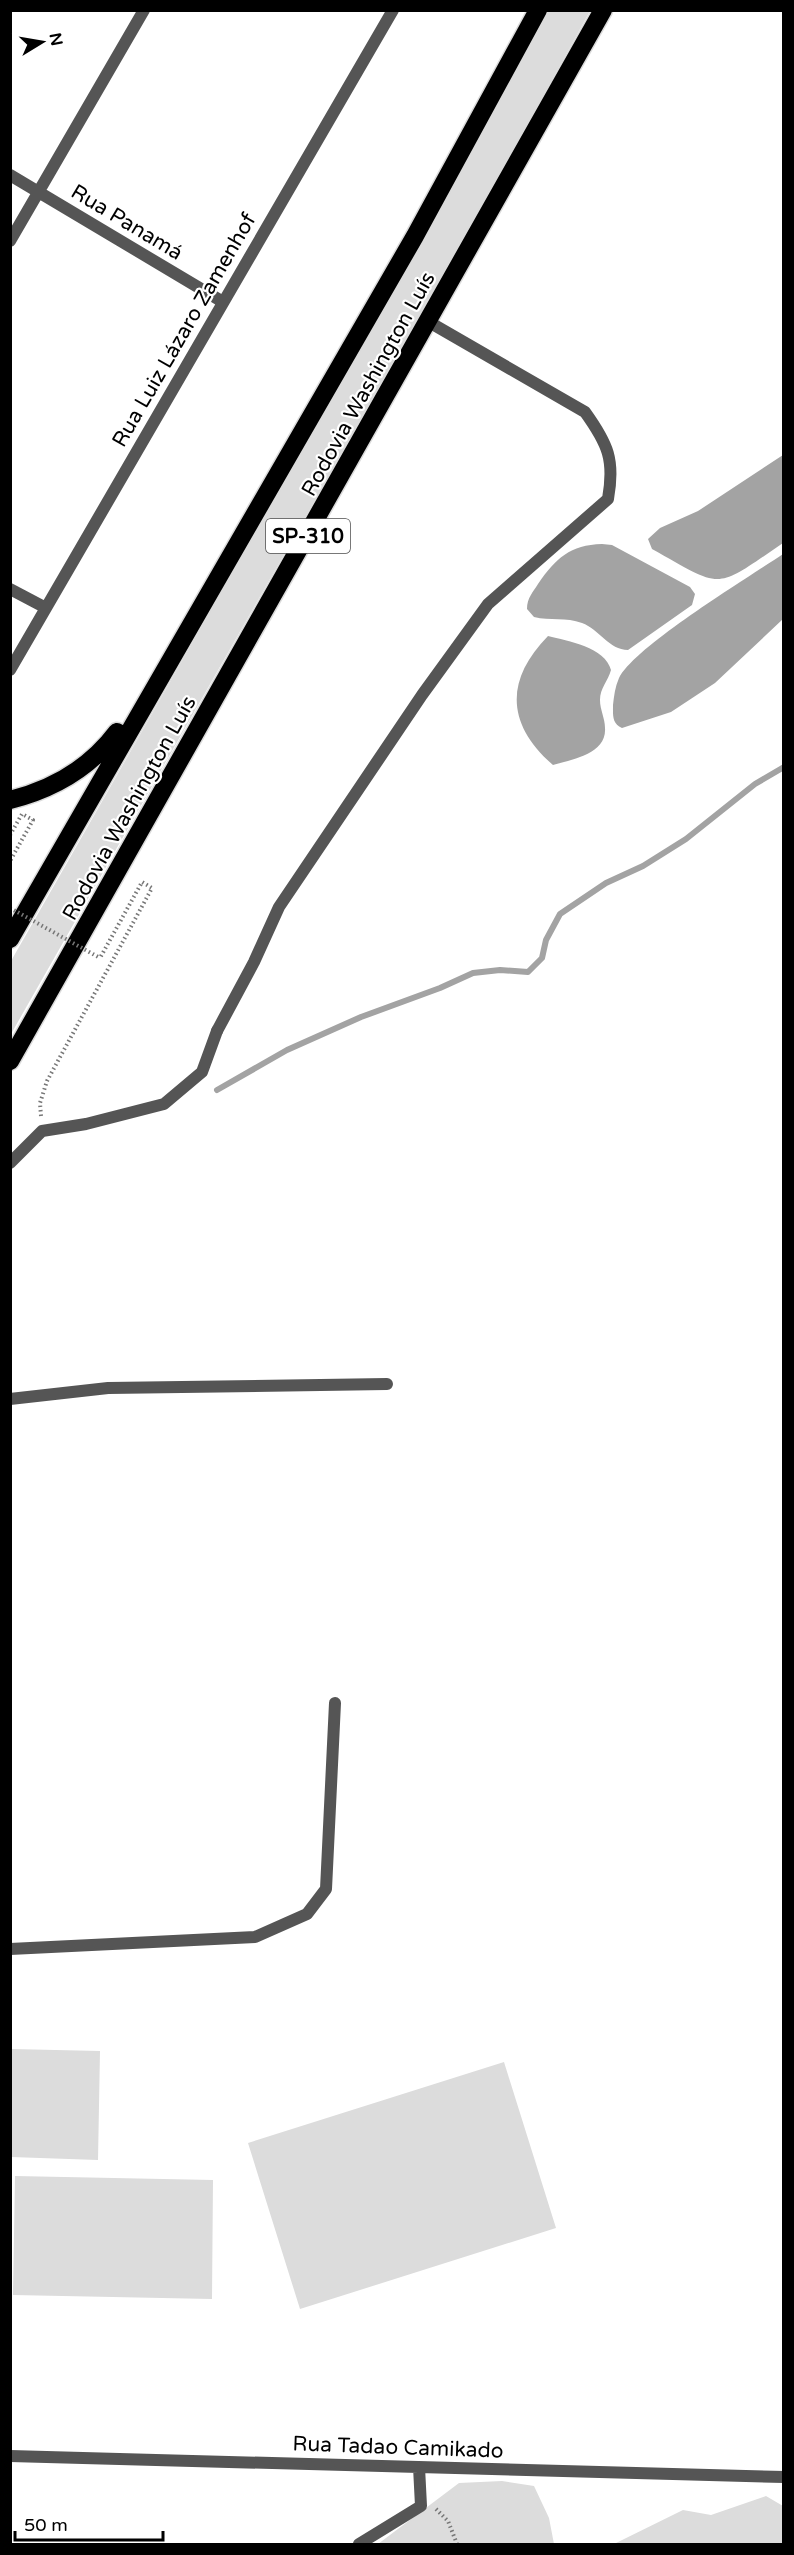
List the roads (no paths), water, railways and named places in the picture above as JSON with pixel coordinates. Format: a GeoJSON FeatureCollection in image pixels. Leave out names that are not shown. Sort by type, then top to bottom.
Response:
{"type":"FeatureCollection","features":[{"type":"Feature","properties":{"kind":"highway","name":"Rodovia Washington Luís"},"geometry":{"type":"LineString","coordinates":[[10,939],[415,236],[538,10]]}},
{"type":"Feature","properties":{"kind":"highway","name":"Rodovia Washington Luís"},"geometry":{"type":"LineString","coordinates":[[10,1061],[59,978],[603,10]]}},
{"type":"Feature","properties":{"kind":"highway"},"geometry":{"type":"LineString","coordinates":[[10,800],[56,784],[78,772],[103,751],[166,665]]}},
{"type":"Feature","properties":{"kind":"highway"},"geometry":{"type":"LineString","coordinates":[[10,1075],[59,978]]}},
{"type":"Feature","properties":{"kind":"street"},"geometry":{"type":"LineString","coordinates":[[10,241],[144,10]]}},
{"type":"Feature","properties":{"kind":"street","name":"Rua Luiz Lázaro Zamenhof"},"geometry":{"type":"LineString","coordinates":[[10,670],[393,10]]}},
{"type":"Feature","properties":{"kind":"street","name":"Rua Panamá"},"geometry":{"type":"LineString","coordinates":[[10,176],[223,302]]}},
{"type":"Feature","properties":{"kind":"street"},"geometry":{"type":"LineString","coordinates":[[10,1163],[42,1131],[86,1124],[164,1104],[202,1072],[217,1031],[254,962],[279,906],[422,695],[488,604],[608,499],[611,460],[601,435],[585,412],[429,322]]}},
{"type":"Feature","properties":{"kind":"street"},"geometry":{"type":"LineString","coordinates":[[10,589],[46,608]]}},
{"type":"Feature","properties":{"kind":"street"},"geometry":{"type":"LineString","coordinates":[[10,1399],[108,1388],[387,1383]]}},
{"type":"Feature","properties":{"kind":"street"},"geometry":{"type":"LineString","coordinates":[[10,1949],[255,1937],[307,1914],[326,1889],[335,1703]]}},
{"type":"Feature","properties":{"kind":"street","name":"Rua Tadao Camikado"},"geometry":{"type":"LineString","coordinates":[[10,2456],[783,2477]]}},
{"type":"Feature","properties":{"kind":"street"},"geometry":{"type":"LineString","coordinates":[[359,2544],[421,2505],[419,2467]]}},
{"type":"Feature","properties":{"kind":"waterway"},"geometry":{"type":"LineString","coordinates":[[217,1090],[287,1050],[361,1017],[440,988],[473,973],[500,970],[528,972],[542,958],[546,940],[560,914],[606,883],[643,866],[686,839],[755,784],[784,767]]}}]}
